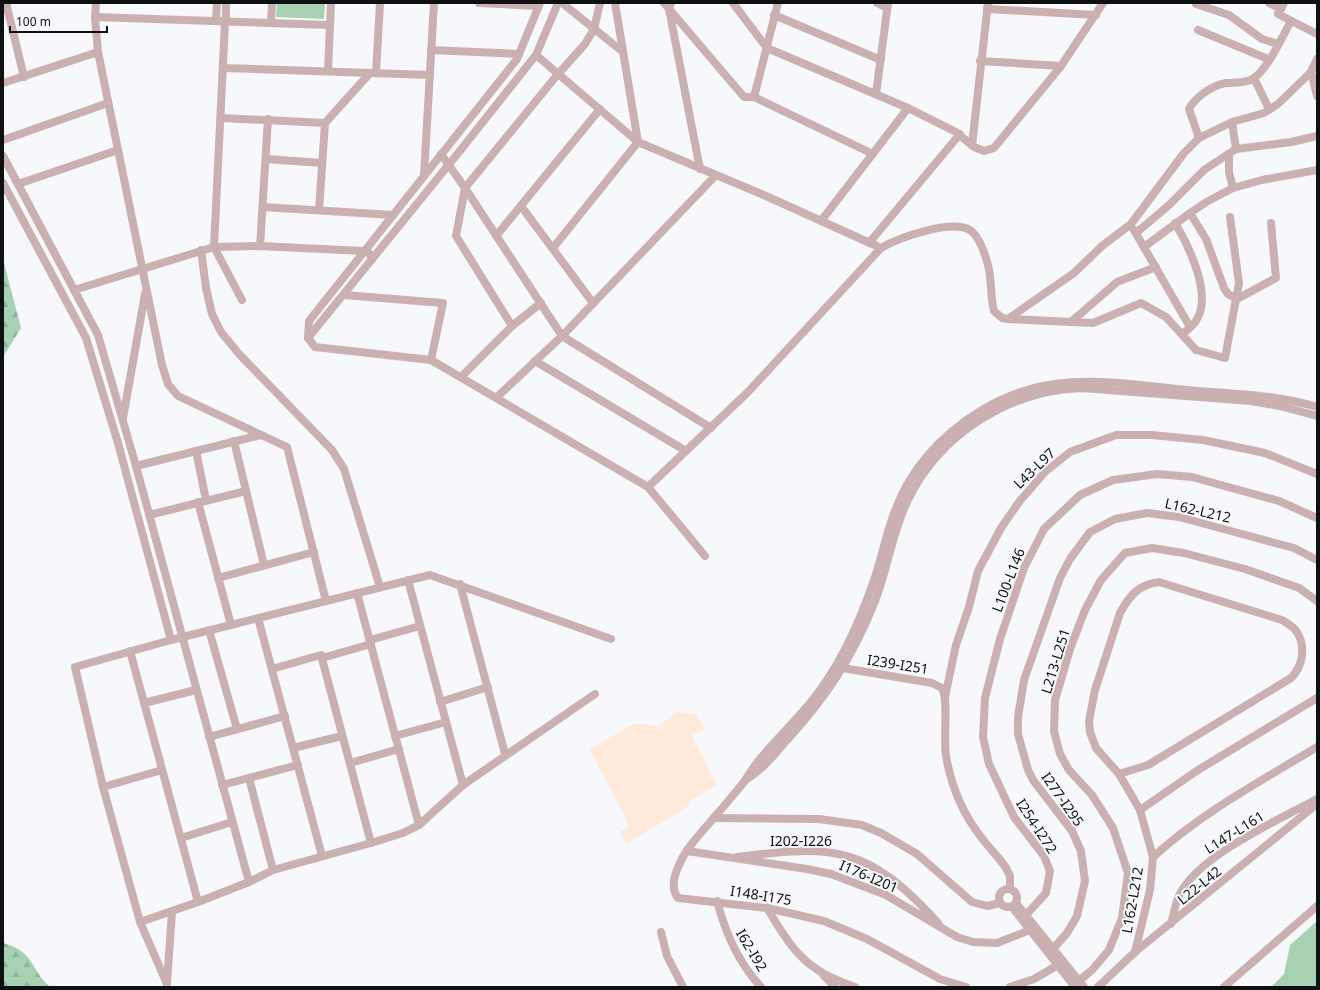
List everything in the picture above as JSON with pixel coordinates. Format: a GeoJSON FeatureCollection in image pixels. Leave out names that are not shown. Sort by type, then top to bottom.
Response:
{"type":"FeatureCollection","features":[{"type":"Feature","properties":{"kind":"street"},"geometry":{"type":"LineString","coordinates":[[6,3],[24,76]]}},
{"type":"Feature","properties":{"kind":"street"},"geometry":{"type":"LineString","coordinates":[[96,3],[95,17],[98,52],[162,365],[168,384],[178,396],[287,447],[326,601]]}},
{"type":"Feature","properties":{"kind":"street"},"geometry":{"type":"LineString","coordinates":[[216,22],[217,3]]}},
{"type":"Feature","properties":{"kind":"street"},"geometry":{"type":"LineString","coordinates":[[226,3],[214,247],[242,300]]}},
{"type":"Feature","properties":{"kind":"street"},"geometry":{"type":"LineString","coordinates":[[271,23],[272,3]]}},
{"type":"Feature","properties":{"kind":"street"},"geometry":{"type":"LineString","coordinates":[[328,71],[331,3]]}},
{"type":"Feature","properties":{"kind":"street"},"geometry":{"type":"LineString","coordinates":[[319,210],[324,123],[373,73],[380,3]]}},
{"type":"Feature","properties":{"kind":"street"},"geometry":{"type":"LineString","coordinates":[[424,175],[434,3]]}},
{"type":"Feature","properties":{"kind":"street"},"geometry":{"type":"LineString","coordinates":[[479,3],[539,5],[517,59],[309,321],[308,338],[315,347],[431,360],[648,486],[705,556]]}},
{"type":"Feature","properties":{"kind":"street"},"geometry":{"type":"LineString","coordinates":[[308,338],[449,165],[536,55],[558,3]]}},
{"type":"Feature","properties":{"kind":"street"},"geometry":{"type":"LineString","coordinates":[[562,3],[623,52]]}},
{"type":"Feature","properties":{"kind":"street"},"geometry":{"type":"LineString","coordinates":[[512,326],[456,236],[465,188],[558,74],[585,44],[594,29],[600,3]]}},
{"type":"Feature","properties":{"kind":"street"},"geometry":{"type":"LineString","coordinates":[[553,248],[638,142],[615,3]]}},
{"type":"Feature","properties":{"kind":"street"},"geometry":{"type":"LineString","coordinates":[[733,3],[767,48],[908,108],[960,134],[972,145],[984,151],[994,148],[1061,66],[1103,3]]}},
{"type":"Feature","properties":{"kind":"street"},"geometry":{"type":"LineString","coordinates":[[754,97],[778,3]]}},
{"type":"Feature","properties":{"kind":"street"},"geometry":{"type":"LineString","coordinates":[[876,94],[888,5],[877,3]]}},
{"type":"Feature","properties":{"kind":"street"},"geometry":{"type":"LineString","coordinates":[[1269,3],[1282,6],[1278,14],[1317,34]]}},
{"type":"Feature","properties":{"kind":"street"},"geometry":{"type":"LineString","coordinates":[[1196,4],[1229,15],[1262,39],[1278,44]]}},
{"type":"Feature","properties":{"kind":"street"},"geometry":{"type":"LineString","coordinates":[[668,5],[744,98],[754,97],[873,154]]}},
{"type":"Feature","properties":{"kind":"street"},"geometry":{"type":"LineString","coordinates":[[668,5],[700,169]]}},
{"type":"Feature","properties":{"kind":"street"},"geometry":{"type":"LineString","coordinates":[[972,145],[980,61],[988,6],[1096,15]]}},
{"type":"Feature","properties":{"kind":"street"},"geometry":{"type":"LineString","coordinates":[[774,15],[881,60]]}},
{"type":"Feature","properties":{"kind":"street"},"geometry":{"type":"LineString","coordinates":[[95,17],[330,25]]}},
{"type":"Feature","properties":{"kind":"street"},"geometry":{"type":"LineString","coordinates":[[1198,138],[1189,109],[1193,101],[1215,87],[1225,83],[1249,81],[1254,78],[1268,60],[1291,21]]}},
{"type":"Feature","properties":{"kind":"street"},"geometry":{"type":"LineString","coordinates":[[1198,30],[1268,60]]}},
{"type":"Feature","properties":{"kind":"street"},"geometry":{"type":"LineString","coordinates":[[431,50],[519,54]]}},
{"type":"Feature","properties":{"kind":"street"},"geometry":{"type":"LineString","coordinates":[[3,83],[98,52]]}},
{"type":"Feature","properties":{"kind":"street"},"geometry":{"type":"LineString","coordinates":[[536,55],[638,142],[881,248]]}},
{"type":"Feature","properties":{"kind":"street"},"geometry":{"type":"LineString","coordinates":[[1008,319],[1074,273],[1102,246],[1131,224],[1184,153],[1198,138],[1232,122],[1254,117],[1282,101],[1312,72],[1317,59]]}},
{"type":"Feature","properties":{"kind":"street"},"geometry":{"type":"LineString","coordinates":[[980,61],[1061,66]]}},
{"type":"Feature","properties":{"kind":"street"},"geometry":{"type":"LineString","coordinates":[[223,68],[430,75]]}},
{"type":"Feature","properties":{"kind":"street"},"geometry":{"type":"LineString","coordinates":[[1312,72],[1317,92]]}},
{"type":"Feature","properties":{"kind":"street"},"geometry":{"type":"LineString","coordinates":[[1254,78],[1269,109]]}},
{"type":"Feature","properties":{"kind":"street"},"geometry":{"type":"LineString","coordinates":[[3,140],[108,103]]}},
{"type":"Feature","properties":{"kind":"street"},"geometry":{"type":"LineString","coordinates":[[821,221],[908,108]]}},
{"type":"Feature","properties":{"kind":"street"},"geometry":{"type":"LineString","coordinates":[[496,236],[600,109]]}},
{"type":"Feature","properties":{"kind":"street"},"geometry":{"type":"LineString","coordinates":[[221,118],[324,123]]}},
{"type":"Feature","properties":{"kind":"street"},"geometry":{"type":"LineString","coordinates":[[260,246],[268,120]]}},
{"type":"Feature","properties":{"kind":"street"},"geometry":{"type":"LineString","coordinates":[[1232,122],[1236,149]]}},
{"type":"Feature","properties":{"kind":"street"},"geometry":{"type":"LineString","coordinates":[[869,243],[960,134]]}},
{"type":"Feature","properties":{"kind":"street"},"geometry":{"type":"LineString","coordinates":[[1136,233],[1168,206],[1204,170],[1236,149],[1291,142],[1317,136]]}},
{"type":"Feature","properties":{"kind":"street"},"geometry":{"type":"LineString","coordinates":[[18,184],[118,150]]}},
{"type":"Feature","properties":{"kind":"street"},"geometry":{"type":"LineString","coordinates":[[441,154],[562,336],[711,428]]}},
{"type":"Feature","properties":{"kind":"street"},"geometry":{"type":"LineString","coordinates":[[1229,154],[1229,172],[1233,188]]}},
{"type":"Feature","properties":{"kind":"street"},"geometry":{"type":"LineString","coordinates":[[3,156],[98,335],[136,466],[181,637],[249,882]]}},
{"type":"Feature","properties":{"kind":"street"},"geometry":{"type":"LineString","coordinates":[[266,159],[322,163]]}},
{"type":"Feature","properties":{"kind":"street"},"geometry":{"type":"LineString","coordinates":[[1144,247],[1175,223],[1208,201],[1233,188],[1262,180],[1317,170]]}},
{"type":"Feature","properties":{"kind":"street"},"geometry":{"type":"LineString","coordinates":[[497,397],[562,336],[716,175]]}},
{"type":"Feature","properties":{"kind":"street"},"geometry":{"type":"LineString","coordinates":[[3,183],[86,338],[118,443],[171,640]]}},
{"type":"Feature","properties":{"kind":"street"},"geometry":{"type":"LineString","coordinates":[[521,206],[593,303]]}},
{"type":"Feature","properties":{"kind":"street"},"geometry":{"type":"LineString","coordinates":[[263,207],[393,215]]}},
{"type":"Feature","properties":{"kind":"street"},"geometry":{"type":"LineString","coordinates":[[1190,213],[1206,239],[1224,288],[1228,294],[1237,299]]}},
{"type":"Feature","properties":{"kind":"street"},"geometry":{"type":"LineString","coordinates":[[648,486],[748,392],[881,248],[896,240],[942,228],[955,226],[969,229],[979,242],[988,263],[994,311],[1002,318],[1093,323],[1141,303],[1166,318],[1196,350],[1225,358],[1237,299],[1239,274],[1230,217]]}},
{"type":"Feature","properties":{"kind":"street"},"geometry":{"type":"LineString","coordinates":[[1175,223],[1186,243],[1200,282],[1200,315],[1194,324],[1182,334]]}},
{"type":"Feature","properties":{"kind":"street"},"geometry":{"type":"LineString","coordinates":[[1237,299],[1276,278],[1271,223]]}},
{"type":"Feature","properties":{"kind":"street"},"geometry":{"type":"LineString","coordinates":[[1131,224],[1190,327]]}},
{"type":"Feature","properties":{"kind":"street"},"geometry":{"type":"LineString","coordinates":[[74,290],[214,247],[260,246],[364,250],[370,254],[372,259]]}},
{"type":"Feature","properties":{"kind":"street"},"geometry":{"type":"LineString","coordinates":[[201,250],[206,288],[212,314],[221,332],[239,354],[332,450],[344,469],[380,587]]}},
{"type":"Feature","properties":{"kind":"street"},"geometry":{"type":"LineString","coordinates":[[1070,322],[1117,282],[1156,267]]}},
{"type":"Feature","properties":{"kind":"street"},"geometry":{"type":"LineString","coordinates":[[123,421],[146,289]]}},
{"type":"Feature","properties":{"kind":"street"},"geometry":{"type":"LineString","coordinates":[[344,295],[443,303],[431,360]]}},
{"type":"Feature","properties":{"kind":"street"},"geometry":{"type":"LineString","coordinates":[[461,377],[512,326],[541,303]]}},
{"type":"Feature","properties":{"kind":"street"},"geometry":{"type":"LineString","coordinates":[[86,338],[98,335]]}},
{"type":"Feature","properties":{"kind":"street"},"geometry":{"type":"LineString","coordinates":[[535,361],[686,451]]}},
{"type":"Feature","properties":{"kind":"street"},"geometry":{"type":"LineString","coordinates":[[1135,387],[1275,397],[1317,407]]}},
{"type":"Feature","properties":{"kind":"street"},"geometry":{"type":"LineString","coordinates":[[1135,387],[1251,401],[1280,406],[1317,416]]}},
{"type":"Feature","properties":{"kind":"street","name":"I148-I175"},"geometry":{"type":"LineString","coordinates":[[966,987],[940,979],[880,946],[841,927],[806,916],[767,908],[717,901],[682,899],[676,896],[674,890],[675,876],[680,862],[687,851],[744,781],[765,765],[821,701],[875,601],[907,501],[924,472],[951,443],[970,427],[993,412],[1027,397],[1069,388],[1135,387]]}},
{"type":"Feature","properties":{"kind":"street"},"geometry":{"type":"LineString","coordinates":[[136,466],[261,434]]}},
{"type":"Feature","properties":{"kind":"street","name":"L43-L97"},"geometry":{"type":"LineString","coordinates":[[945,697],[956,645],[978,572],[1001,528],[1019,502],[1045,472],[1070,452],[1116,435],[1152,435],[1203,440],[1265,453],[1317,474]]}},
{"type":"Feature","properties":{"kind":"street"},"geometry":{"type":"LineString","coordinates":[[234,441],[264,565]]}},
{"type":"Feature","properties":{"kind":"street"},"geometry":{"type":"LineString","coordinates":[[196,451],[202,501],[218,578],[230,625]]}},
{"type":"Feature","properties":{"kind":"street","name":"L100-L146"},"geometry":{"type":"LineString","coordinates":[[985,698],[1000,639],[1024,568],[1044,529],[1080,495],[1113,480],[1157,474],[1192,477],[1279,501],[1317,518]]}},
{"type":"Feature","properties":{"kind":"street"},"geometry":{"type":"LineString","coordinates":[[149,515],[246,491]]}},
{"type":"Feature","properties":{"kind":"street","name":"L162-L212"},"geometry":{"type":"LineString","coordinates":[[1024,680],[1060,578],[1070,559],[1090,532],[1115,520],[1147,513],[1179,516],[1294,548],[1317,560]]}},
{"type":"Feature","properties":{"kind":"street","name":"L213-L251"},"geometry":{"type":"LineString","coordinates":[[1079,985],[1109,950],[1122,918],[1128,873],[1113,828],[1092,795],[1070,770],[1060,754],[1054,731],[1055,700],[1070,649],[1085,610],[1101,580],[1125,553],[1152,548],[1184,553],[1245,569],[1299,588],[1317,601]]}},
{"type":"Feature","properties":{"kind":"street"},"geometry":{"type":"LineString","coordinates":[[218,578],[314,552]]}},
{"type":"Feature","properties":{"kind":"street"},"geometry":{"type":"LineString","coordinates":[[168,985],[140,922],[103,787],[75,667],[181,637],[430,575],[460,584],[612,639]]}},
{"type":"Feature","properties":{"kind":"street"},"geometry":{"type":"LineString","coordinates":[[408,580],[463,785]]}},
{"type":"Feature","properties":{"kind":"street"},"geometry":{"type":"LineString","coordinates":[[1119,774],[1148,765],[1291,678],[1299,670],[1302,659],[1302,645],[1296,631],[1282,620],[1159,582],[1146,583],[1128,598],[1120,613],[1090,709],[1090,732],[1096,748],[1119,774],[1140,810],[1153,857]]}},
{"type":"Feature","properties":{"kind":"street"},"geometry":{"type":"LineString","coordinates":[[460,584],[506,754]]}},
{"type":"Feature","properties":{"kind":"street"},"geometry":{"type":"LineString","coordinates":[[357,593],[419,825]]}},
{"type":"Feature","properties":{"kind":"street"},"geometry":{"type":"LineString","coordinates":[[258,618],[322,856]]}},
{"type":"Feature","properties":{"kind":"street"},"geometry":{"type":"LineString","coordinates":[[322,658],[420,626]]}},
{"type":"Feature","properties":{"kind":"street"},"geometry":{"type":"LineString","coordinates":[[209,630],[237,729]]}},
{"type":"Feature","properties":{"kind":"street"},"geometry":{"type":"LineString","coordinates":[[130,652],[198,902]]}},
{"type":"Feature","properties":{"kind":"street"},"geometry":{"type":"LineString","coordinates":[[272,669],[321,655],[371,843]]}},
{"type":"Feature","properties":{"kind":"street","name":"I239-I251"},"geometry":{"type":"LineString","coordinates":[[840,667],[932,683],[941,686],[945,697]]}},
{"type":"Feature","properties":{"kind":"street","name":"I277-I295"},"geometry":{"type":"LineString","coordinates":[[1024,680],[1018,717],[1018,734],[1028,770],[1033,780],[1072,831],[1081,851],[1085,881],[1077,916],[1068,933],[1053,949]]}},
{"type":"Feature","properties":{"kind":"street"},"geometry":{"type":"LineString","coordinates":[[440,702],[488,687]]}},
{"type":"Feature","properties":{"kind":"street"},"geometry":{"type":"LineString","coordinates":[[144,703],[196,690]]}},
{"type":"Feature","properties":{"kind":"street"},"geometry":{"type":"LineString","coordinates":[[140,922],[198,902],[249,882],[273,870],[371,843],[403,833],[419,825],[463,785],[595,694]]}},
{"type":"Feature","properties":{"kind":"street"},"geometry":{"type":"LineString","coordinates":[[945,697],[944,743],[947,763],[954,788],[971,823],[1006,868],[1010,877],[1010,889],[1016,895],[1014,905],[1030,930],[1058,965],[1079,985]]}},
{"type":"Feature","properties":{"kind":"street","name":"I254-I272"},"geometry":{"type":"LineString","coordinates":[[985,698],[983,737],[989,764],[1014,817],[1044,856],[1050,871],[1046,893],[1026,915]]}},
{"type":"Feature","properties":{"kind":"street"},"geometry":{"type":"LineString","coordinates":[[1140,810],[1198,770],[1317,698]]}},
{"type":"Feature","properties":{"kind":"street"},"geometry":{"type":"LineString","coordinates":[[209,737],[285,716]]}},
{"type":"Feature","properties":{"kind":"street"},"geometry":{"type":"LineString","coordinates":[[396,736],[446,722]]}},
{"type":"Feature","properties":{"kind":"street"},"geometry":{"type":"LineString","coordinates":[[293,748],[342,736]]}},
{"type":"Feature","properties":{"kind":"street","name":"L162-L212"},"geometry":{"type":"LineString","coordinates":[[1135,952],[1150,890],[1153,857],[1174,838],[1215,809],[1317,748]]}},
{"type":"Feature","properties":{"kind":"street"},"geometry":{"type":"LineString","coordinates":[[350,763],[399,749]]}},
{"type":"Feature","properties":{"kind":"street"},"geometry":{"type":"LineString","coordinates":[[222,785],[298,765]]}},
{"type":"Feature","properties":{"kind":"street"},"geometry":{"type":"LineString","coordinates":[[103,787],[162,770]]}},
{"type":"Feature","properties":{"kind":"street"},"geometry":{"type":"LineString","coordinates":[[249,778],[273,870]]}},
{"type":"Feature","properties":{"kind":"street","name":"L147-L161"},"geometry":{"type":"LineString","coordinates":[[1171,924],[1180,894],[1199,870],[1226,849],[1317,799]]}},
{"type":"Feature","properties":{"kind":"street","name":"L22-L42"},"geometry":{"type":"LineString","coordinates":[[1098,987],[1135,952],[1317,804]]}},
{"type":"Feature","properties":{"kind":"street"},"geometry":{"type":"LineString","coordinates":[[714,818],[811,818],[862,825],[881,832],[917,854],[972,902],[987,906],[1000,903]]}},
{"type":"Feature","properties":{"kind":"street"},"geometry":{"type":"LineString","coordinates":[[181,838],[232,822]]}},
{"type":"Feature","properties":{"kind":"street","name":"I202-I226"},"geometry":{"type":"LineString","coordinates":[[728,858],[792,850],[823,850],[847,855],[868,863],[899,883],[916,898],[944,929]]}},
{"type":"Feature","properties":{"kind":"street","name":"I176-I201"},"geometry":{"type":"LineString","coordinates":[[687,851],[831,874],[886,895],[964,940],[991,943],[1003,942],[1030,930]]}},
{"type":"Feature","properties":{"kind":"street"},"geometry":{"type":"LineString","coordinates":[[1010,889],[1001,892],[999,898],[1000,903],[1004,907],[1014,905]]}},
{"type":"Feature","properties":{"kind":"street","name":"I62-I92"},"geometry":{"type":"LineString","coordinates":[[717,901],[733,949],[745,968],[761,987]]}},
{"type":"Feature","properties":{"kind":"street"},"geometry":{"type":"LineString","coordinates":[[1014,905],[1026,915],[1079,985]]}},
{"type":"Feature","properties":{"kind":"street"},"geometry":{"type":"LineString","coordinates":[[1224,987],[1317,906]]}},
{"type":"Feature","properties":{"kind":"street"},"geometry":{"type":"LineString","coordinates":[[767,908],[794,949],[835,987]]}},
{"type":"Feature","properties":{"kind":"street"},"geometry":{"type":"LineString","coordinates":[[168,985],[172,912]]}},
{"type":"Feature","properties":{"kind":"street"},"geometry":{"type":"LineString","coordinates":[[661,932],[667,956],[683,987]]}},
{"type":"Feature","properties":{"kind":"street"},"geometry":{"type":"LineString","coordinates":[[1010,987],[1034,979],[1058,965]]}},
{"type":"Feature","properties":{"kind":"street"},"geometry":{"type":"LineString","coordinates":[[819,971],[855,987]]}},
{"type":"Feature","properties":{"kind":"shaded area"},"geometry":{"type":"Polygon","coordinates":[[[677,712],[696,714],[705,728],[692,736],[717,785],[691,800],[686,808],[626,844],[620,832],[630,826],[589,749],[636,723],[659,726],[677,712]]]}},
{"type":"Feature","properties":{"kind":"green space"},"geometry":{"type":"Polygon","coordinates":[[[277,3],[325,3],[324,19],[276,17],[277,3]]]}},
{"type":"Feature","properties":{"kind":"green space"},"geometry":{"type":"Polygon","coordinates":[[[3,259],[21,328],[3,357],[3,259]]]}},
{"type":"Feature","properties":{"kind":"green space"},"geometry":{"type":"Polygon","coordinates":[[[1317,921],[1317,987],[1271,987],[1284,974],[1290,945],[1317,921]]]}},
{"type":"Feature","properties":{"kind":"green space"},"geometry":{"type":"Polygon","coordinates":[[[3,943],[14,947],[27,956],[44,981],[50,987],[3,987],[3,943]]]}}]}
